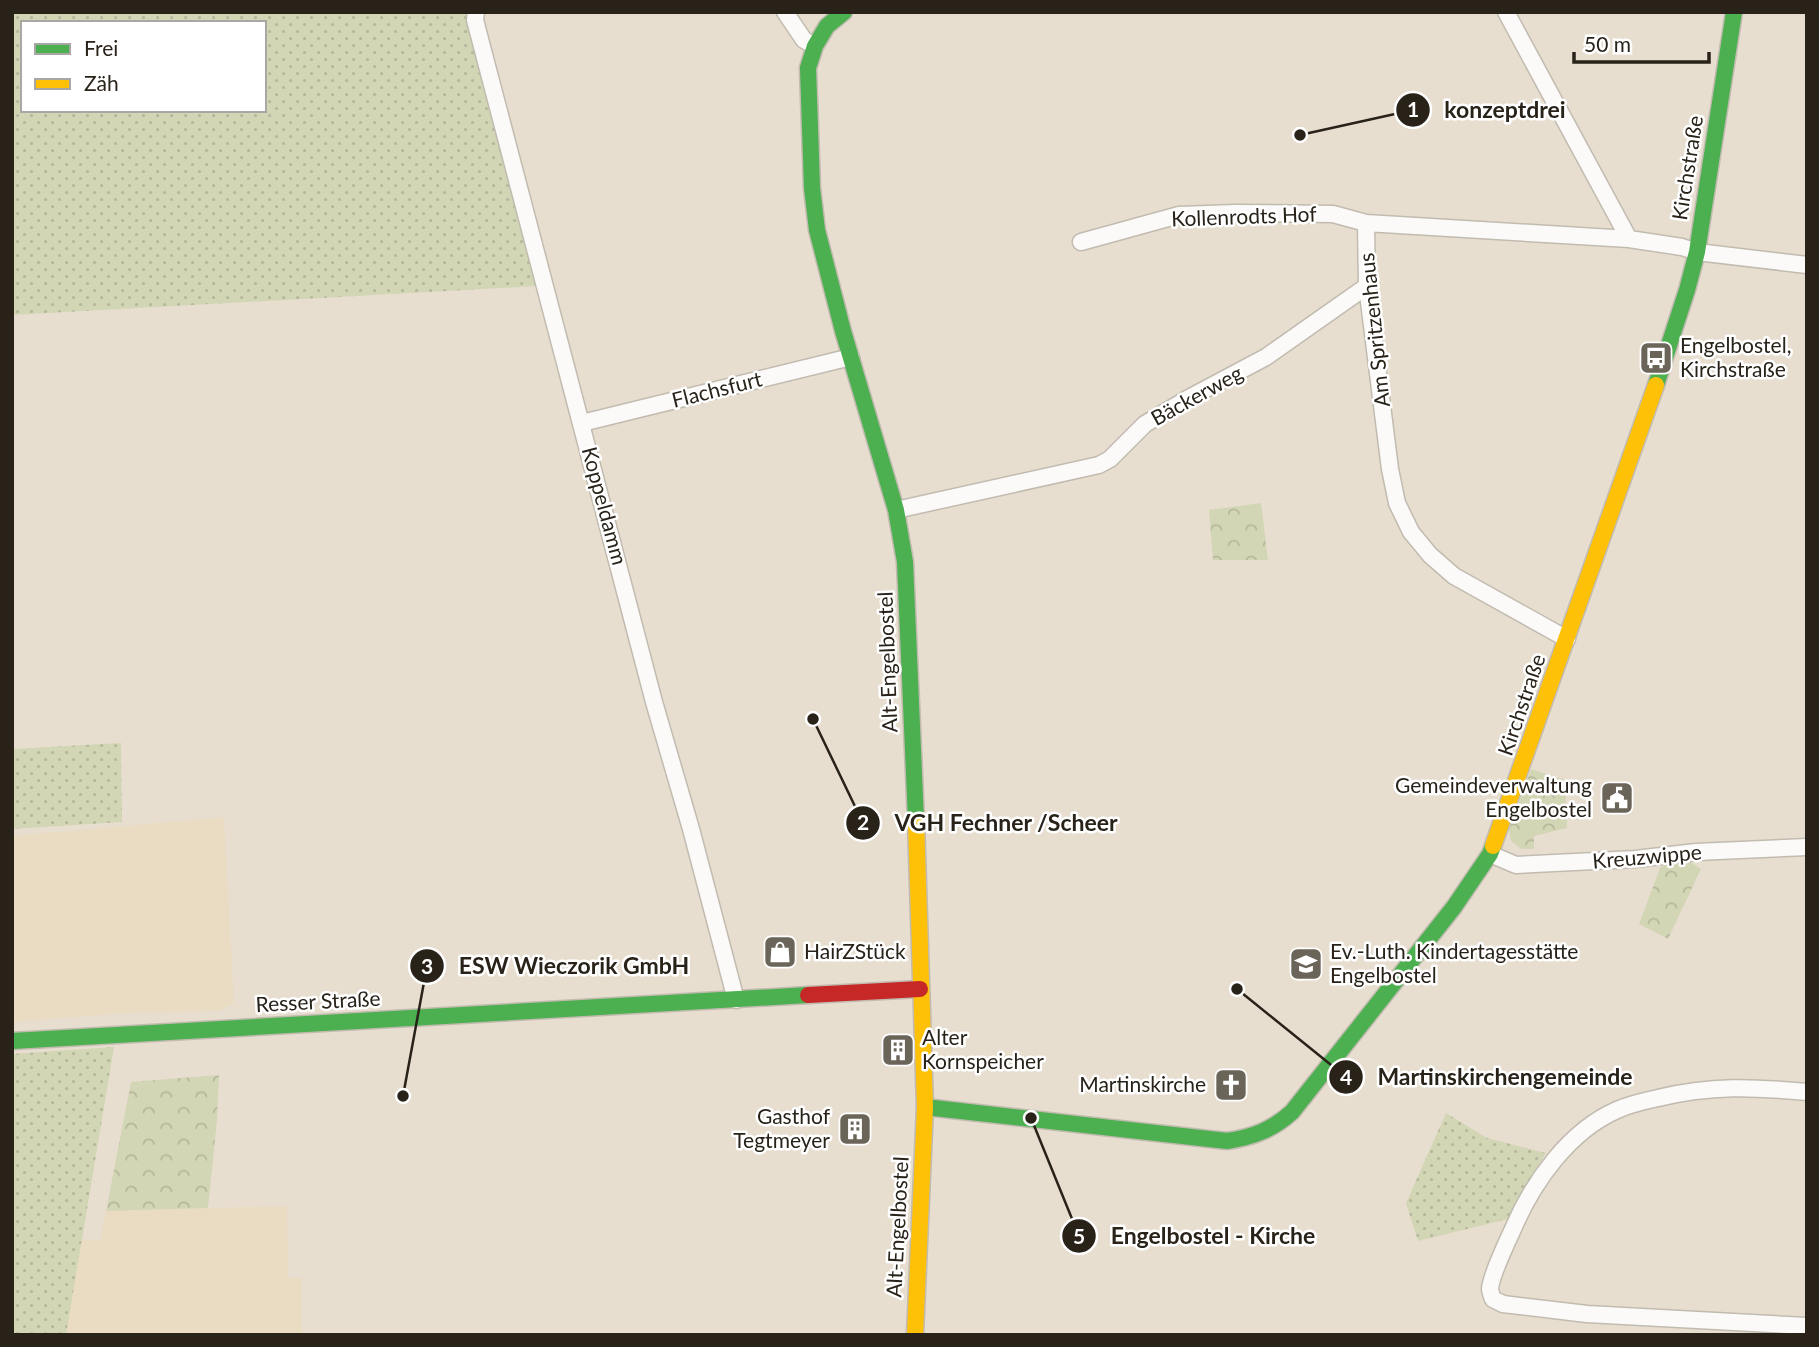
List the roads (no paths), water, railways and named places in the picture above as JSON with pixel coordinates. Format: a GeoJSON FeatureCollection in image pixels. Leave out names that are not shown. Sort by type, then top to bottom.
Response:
{"type":"FeatureCollection","features":[{"type":"Feature","properties":{"kind":"street","name":"Koppeldamm"},"geometry":{"type":"LineString","coordinates":[[476,12],[475,20],[654,702],[736,1000]]}},
{"type":"Feature","properties":{"kind":"street"},"geometry":{"type":"LineString","coordinates":[[785,12],[804,40],[815,46]]}},
{"type":"Feature","properties":{"kind":"street","name":"Alt-Engelbostel"},"geometry":{"type":"LineString","coordinates":[[844,12],[827,26],[815,46],[808,68],[812,188],[817,230],[896,510],[905,562],[925,1107],[915,1335]]}},
{"type":"Feature","properties":{"kind":"street"},"geometry":{"type":"LineString","coordinates":[[1506,12],[1629,239]]}},
{"type":"Feature","properties":{"kind":"street","name":"Kirchstraße"},"geometry":{"type":"LineString","coordinates":[[925,1107],[1227,1140],[1265,1133],[1280,1124],[1292,1112],[1454,907],[1490,854],[1687,290],[1697,252],[1734,12]]}},
{"type":"Feature","properties":{"kind":"street","name":"Kollenrodts Hof"},"geometry":{"type":"LineString","coordinates":[[1081,242],[1179,215],[1333,214],[1366,223]]}},
{"type":"Feature","properties":{"kind":"street","name":"Am Spritzenhaus"},"geometry":{"type":"LineString","coordinates":[[1567,639],[1454,576],[1430,555],[1411,532],[1397,503],[1390,469],[1367,286],[1366,223],[1629,239],[1697,252],[1807,265]]}},
{"type":"Feature","properties":{"kind":"street","name":"Bäckerweg"},"geometry":{"type":"LineString","coordinates":[[896,510],[1099,465],[1110,459],[1145,424],[1266,357],[1367,286]]}},
{"type":"Feature","properties":{"kind":"street","name":"Flachsfurt"},"geometry":{"type":"LineString","coordinates":[[582,423],[851,357]]}},
{"type":"Feature","properties":{"kind":"street","name":"Kreuzwippe"},"geometry":{"type":"LineString","coordinates":[[1490,854],[1516,865],[1807,847]]}},
{"type":"Feature","properties":{"kind":"street","name":"Resser Straße"},"geometry":{"type":"LineString","coordinates":[[12,1041],[919,989]]}},
{"type":"Feature","properties":{"kind":"street"},"geometry":{"type":"LineString","coordinates":[[1807,1093],[1726,1087],[1681,1092],[1634,1103],[1615,1111],[1575,1139],[1537,1184],[1518,1217],[1490,1289],[1493,1299],[1503,1304],[1587,1314],[1807,1326]]}},
{"type":"Feature","properties":{"kind":"place","name":"konzeptdrei"},"geometry":{"type":"Point","coordinates":[1300,135]}},
{"type":"Feature","properties":{"kind":"place","name":"Engelbostel, Kirchstraße"},"geometry":{"type":"Point","coordinates":[1656,358]}},
{"type":"Feature","properties":{"kind":"place","name":"VGH Fechner /Scheer"},"geometry":{"type":"Point","coordinates":[813,719]}},
{"type":"Feature","properties":{"kind":"place","name":"Gemeindeverwaltung Engelbostel"},"geometry":{"type":"Point","coordinates":[1617,798]}},
{"type":"Feature","properties":{"kind":"place","name":"HairZStück"},"geometry":{"type":"Point","coordinates":[780,952]}},
{"type":"Feature","properties":{"kind":"place","name":"Ev.-Luth. Kindertagesstätte Engelbostel"},"geometry":{"type":"Point","coordinates":[1306,964]}},
{"type":"Feature","properties":{"kind":"place","name":"Martinskirchengemeinde"},"geometry":{"type":"Point","coordinates":[1237,989]}},
{"type":"Feature","properties":{"kind":"place","name":"Alter Kornspeicher"},"geometry":{"type":"Point","coordinates":[898,1050]}},
{"type":"Feature","properties":{"kind":"place","name":"Martinskirche"},"geometry":{"type":"Point","coordinates":[1231,1085]}},
{"type":"Feature","properties":{"kind":"place","name":"ESW Wieczorik GmbH"},"geometry":{"type":"Point","coordinates":[403,1096]}},
{"type":"Feature","properties":{"kind":"place","name":"Engelbostel - Kirche"},"geometry":{"type":"Point","coordinates":[1031,1118]}},
{"type":"Feature","properties":{"kind":"place","name":"Gasthof Tegtmeyer"},"geometry":{"type":"Point","coordinates":[855,1129]}}]}
